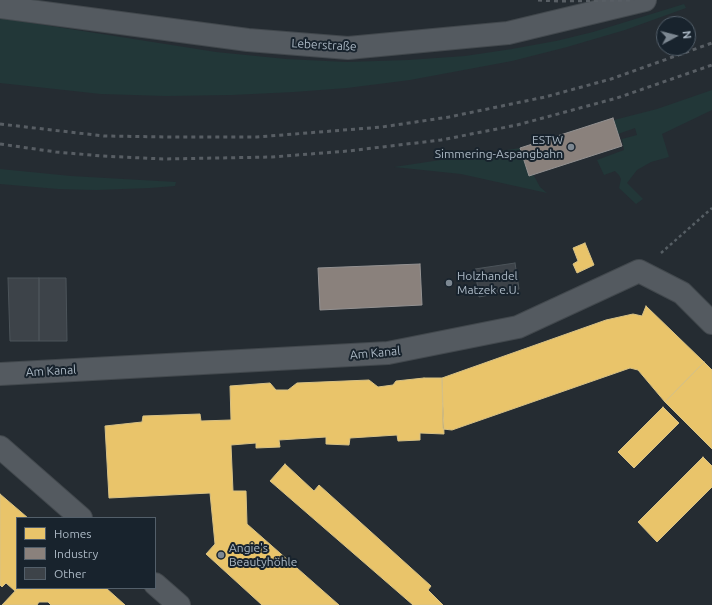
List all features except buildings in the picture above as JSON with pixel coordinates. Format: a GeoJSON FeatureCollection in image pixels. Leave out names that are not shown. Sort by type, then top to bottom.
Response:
{"type":"FeatureCollection","features":[{"type":"Feature","properties":{"kind":"street","name":"Leberstraße"},"geometry":{"type":"LineString","coordinates":[[0,7],[248,40],[348,48],[508,34],[645,0]]}},
{"type":"Feature","properties":{"kind":"street"},"geometry":{"type":"LineString","coordinates":[[639,271],[682,293],[712,322]]}},
{"type":"Feature","properties":{"kind":"street","name":"Am Kanal"},"geometry":{"type":"LineString","coordinates":[[0,374],[388,353],[518,327],[639,271]]}},
{"type":"Feature","properties":{"kind":"street"},"geometry":{"type":"LineString","coordinates":[[0,447],[80,517]]}},
{"type":"Feature","properties":{"kind":"street"},"geometry":{"type":"LineString","coordinates":[[156,585],[179,605]]}},
{"type":"Feature","properties":{"kind":"path"},"geometry":{"type":"LineString","coordinates":[[639,271],[712,208]]}},
{"type":"Feature","properties":{"kind":"green space"},"geometry":{"type":"Polygon","coordinates":[[[684,4],[686,8],[664,16],[656,16],[656,19],[625,30],[512,61],[410,80],[347,88],[232,95],[165,96],[101,94],[0,83],[0,18],[216,52],[286,59],[346,62],[465,56],[556,41],[593,32],[684,4]]]}},
{"type":"Feature","properties":{"kind":"green space"},"geometry":{"type":"Polygon","coordinates":[[[712,90],[712,110],[662,134],[669,157],[651,162],[637,170],[627,183],[643,199],[636,204],[619,188],[621,179],[615,171],[604,175],[597,160],[624,150],[622,139],[637,135],[635,128],[618,134],[614,120],[657,109],[712,90]]]}},
{"type":"Feature","properties":{"kind":"green space"},"geometry":{"type":"Polygon","coordinates":[[[520,148],[529,176],[533,174],[540,187],[547,193],[461,174],[394,167],[520,148]]]}},
{"type":"Feature","properties":{"kind":"green space"},"geometry":{"type":"Polygon","coordinates":[[[0,169],[71,176],[176,182],[175,186],[150,188],[95,190],[58,189],[0,184],[0,169]]]}},
{"type":"Feature","properties":{"kind":"railway"},"geometry":{"type":"LineString","coordinates":[[538,0],[634,0]]}},
{"type":"Feature","properties":{"kind":"railway"},"geometry":{"type":"LineString","coordinates":[[0,124],[104,136],[168,137],[257,137],[382,127],[449,117],[545,97],[611,79],[712,43]]}},
{"type":"Feature","properties":{"kind":"railway"},"geometry":{"type":"LineString","coordinates":[[0,144],[56,152],[163,159],[272,157],[348,151],[441,140],[517,125],[617,98],[712,65]]}},
{"type":"Feature","properties":{"kind":"place","name":"ESTW Simmering-Aspangbahn"},"geometry":{"type":"Point","coordinates":[571,147]}},
{"type":"Feature","properties":{"kind":"place","name":"Holzhandel Matzek e.U."},"geometry":{"type":"Point","coordinates":[449,283]}},
{"type":"Feature","properties":{"kind":"place","name":"Angie's Beautyhöhle"},"geometry":{"type":"Point","coordinates":[221,555]}}]}
